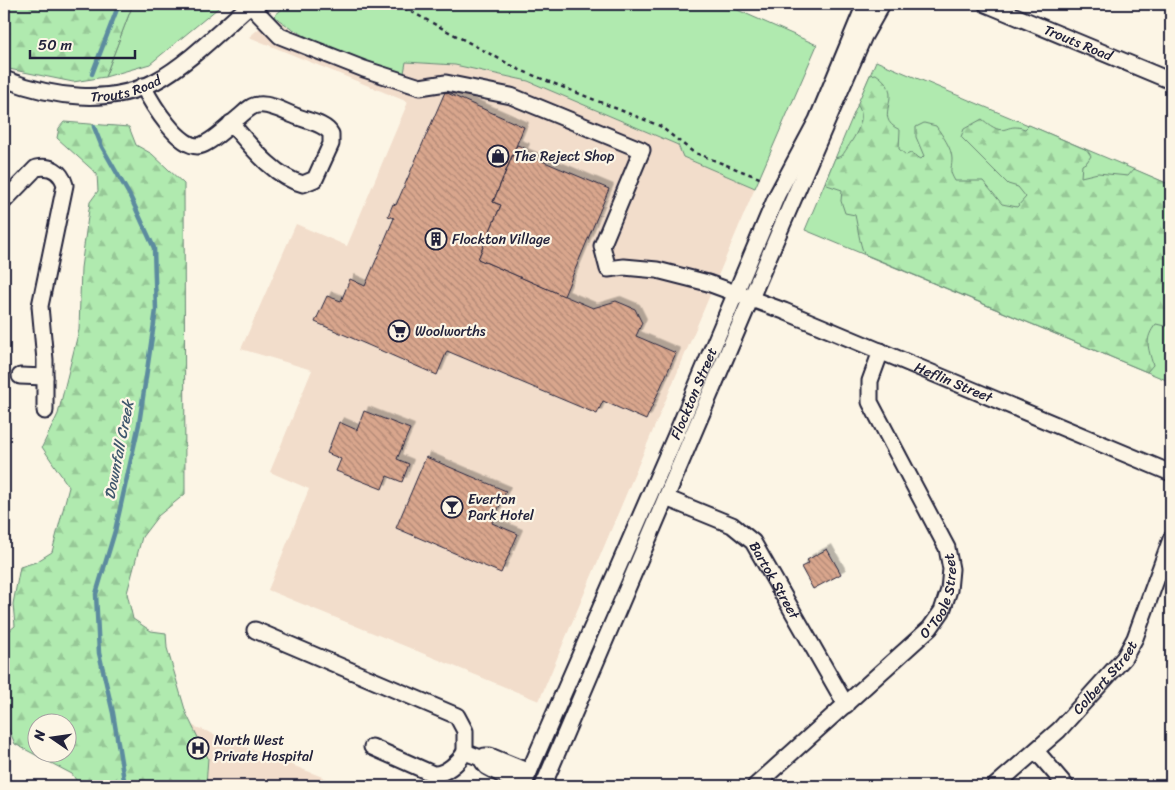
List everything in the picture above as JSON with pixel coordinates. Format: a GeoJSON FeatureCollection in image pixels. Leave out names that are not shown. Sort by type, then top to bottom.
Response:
{"type":"FeatureCollection","features":[{"type":"Feature","properties":{"kind":"street","name":"Heflin Street"},"geometry":{"type":"LineString","coordinates":[[251,4],[280,36],[364,70],[420,86],[446,83],[511,96],[642,150],[602,246],[608,269],[624,266],[693,277],[751,298],[1171,473]]}},
{"type":"Feature","properties":{"kind":"street","name":"Trouts Road"},"geometry":{"type":"LineString","coordinates":[[5,83],[81,97],[109,95],[143,86],[155,82],[173,70],[251,4]]}},
{"type":"Feature","properties":{"kind":"street","name":"Flockton Street"},"geometry":{"type":"LineString","coordinates":[[523,786],[779,189],[817,120],[865,4]]}},
{"type":"Feature","properties":{"kind":"street","name":"Flockton Street"},"geometry":{"type":"LineString","coordinates":[[543,786],[864,36],[882,4]]}},
{"type":"Feature","properties":{"kind":"street","name":"Trouts Road"},"geometry":{"type":"LineString","coordinates":[[986,4],[1171,81]]}},
{"type":"Feature","properties":{"kind":"street"},"geometry":{"type":"LineString","coordinates":[[143,86],[161,115],[182,139],[190,145],[204,144],[231,123],[254,106],[261,105],[328,129],[332,141],[315,178],[303,184],[291,180],[279,172],[231,123]]}},
{"type":"Feature","properties":{"kind":"street"},"geometry":{"type":"LineString","coordinates":[[4,201],[36,168],[46,167],[55,170],[60,174],[65,185],[42,291],[40,320],[45,377],[45,411]]}},
{"type":"Feature","properties":{"kind":"street","name":"O'Toole Street"},"geometry":{"type":"LineString","coordinates":[[755,786],[930,628],[942,611],[951,580],[947,548],[870,402],[870,381],[881,351]]}},
{"type":"Feature","properties":{"kind":"street"},"geometry":{"type":"LineString","coordinates":[[20,376],[45,377]]}},
{"type":"Feature","properties":{"kind":"street","name":"Bartok Street"},"geometry":{"type":"LineString","coordinates":[[666,498],[732,526],[753,542],[846,705]]}},
{"type":"Feature","properties":{"kind":"street","name":"Colbert Street"},"geometry":{"type":"LineString","coordinates":[[995,786],[1037,752],[1072,716],[1130,648],[1171,539]]}},
{"type":"Feature","properties":{"kind":"street"},"geometry":{"type":"LineString","coordinates":[[255,630],[457,716],[465,731],[467,742],[465,752],[450,768],[437,774],[372,747]]}},
{"type":"Feature","properties":{"kind":"street"},"geometry":{"type":"LineString","coordinates":[[465,752],[483,758],[490,756],[529,772]]}},
{"type":"Feature","properties":{"kind":"street"},"geometry":{"type":"LineString","coordinates":[[1037,752],[1066,786]]}},
{"type":"Feature","properties":{"kind":"street"},"geometry":{"type":"LineString","coordinates":[[483,758],[483,762],[487,767],[523,786]]}},
{"type":"Feature","properties":{"kind":"path"},"geometry":{"type":"LineString","coordinates":[[397,4],[520,70],[660,126],[693,152],[762,179]]}},
{"type":"Feature","properties":{"kind":"shaded area"},"geometry":{"type":"Polygon","coordinates":[[[274,16],[290,29],[404,73],[405,62],[455,65],[528,81],[678,145],[683,157],[755,188],[539,701],[268,590],[309,489],[270,472],[312,370],[241,349],[296,224],[347,246],[408,102],[249,37],[274,16]]]}},
{"type":"Feature","properties":{"kind":"shaded area","name":"North West Private Hospital"},"geometry":{"type":"Polygon","coordinates":[[[153,710],[345,786],[143,786],[153,710]]]}},
{"type":"Feature","properties":{"kind":"green space"},"geometry":{"type":"Polygon","coordinates":[[[4,4],[133,4],[105,77],[73,82],[4,68],[4,4]]]}},
{"type":"Feature","properties":{"kind":"green space"},"geometry":{"type":"Polygon","coordinates":[[[133,4],[223,4],[150,64],[105,77],[133,4]]]}},
{"type":"Feature","properties":{"kind":"green space"},"geometry":{"type":"Polygon","coordinates":[[[288,4],[724,4],[817,45],[755,188],[683,157],[678,145],[528,81],[455,65],[406,62],[404,73],[336,51],[302,34],[274,16],[288,4]]]}},
{"type":"Feature","properties":{"kind":"green space"},"geometry":{"type":"Polygon","coordinates":[[[876,61],[1171,185],[1171,382],[805,230],[876,61]]]}},
{"type":"Feature","properties":{"kind":"green space"},"geometry":{"type":"Polygon","coordinates":[[[876,74],[885,82],[889,90],[888,118],[891,124],[900,130],[899,149],[906,155],[911,153],[921,159],[924,156],[916,137],[916,127],[924,123],[936,126],[950,150],[952,159],[951,172],[955,181],[983,181],[1002,204],[1017,207],[1026,197],[1018,187],[1008,184],[961,137],[964,129],[982,119],[1001,130],[1013,127],[1025,129],[1029,125],[1087,150],[1091,156],[1082,165],[1081,177],[1098,173],[1128,176],[1134,169],[1171,185],[1171,334],[1169,327],[1156,324],[1152,329],[1148,343],[1153,365],[1147,372],[864,254],[855,215],[845,213],[841,201],[842,190],[827,185],[826,180],[835,158],[842,156],[854,138],[861,117],[857,105],[870,75],[876,74]]]}},
{"type":"Feature","properties":{"kind":"green space"},"geometry":{"type":"Polygon","coordinates":[[[64,122],[129,127],[136,145],[152,154],[184,184],[185,494],[158,516],[142,537],[127,593],[133,619],[151,631],[166,633],[167,648],[186,713],[208,758],[206,786],[80,786],[72,774],[49,762],[78,762],[78,712],[28,712],[28,751],[15,744],[4,718],[4,676],[9,666],[4,660],[4,635],[15,626],[13,604],[20,567],[36,562],[52,552],[69,487],[42,447],[58,414],[79,330],[81,268],[90,202],[98,191],[97,174],[57,138],[59,128],[64,122]]]}},
{"type":"Feature","properties":{"kind":"building","name":"Flockton Village"},"geometry":{"type":"Polygon","coordinates":[[[445,92],[524,127],[493,202],[501,205],[478,259],[593,308],[616,301],[635,309],[642,323],[636,336],[676,353],[646,420],[603,401],[597,414],[447,351],[437,375],[315,322],[327,296],[341,301],[350,279],[365,286],[394,218],[388,216],[393,204],[396,205],[445,92]]]}},
{"type":"Feature","properties":{"kind":"building"},"geometry":{"type":"Polygon","coordinates":[[[517,145],[525,148],[523,153],[609,189],[564,296],[478,259],[501,205],[493,202],[517,145]]]}},
{"type":"Feature","properties":{"kind":"building"},"geometry":{"type":"Polygon","coordinates":[[[364,411],[410,429],[397,459],[409,464],[402,482],[387,476],[382,489],[336,471],[341,459],[327,453],[339,422],[357,430],[364,411]]]}},
{"type":"Feature","properties":{"kind":"building","name":"Everton Park Hotel"},"geometry":{"type":"Polygon","coordinates":[[[426,457],[506,491],[492,523],[518,534],[501,573],[396,528],[426,457]]]}},
{"type":"Feature","properties":{"kind":"building"},"geometry":{"type":"Polygon","coordinates":[[[827,549],[841,574],[813,589],[801,567],[809,563],[807,560],[827,549]]]}},
{"type":"Feature","properties":{"kind":"waterway","name":"Downfall Creek"},"geometry":{"type":"LineString","coordinates":[[92,74],[119,4]]}},
{"type":"Feature","properties":{"kind":"waterway","name":"Downfall Creek"},"geometry":{"type":"LineString","coordinates":[[94,127],[102,147],[130,196],[154,248],[156,310],[139,424],[115,531],[96,594],[99,653],[113,713],[125,786]]}},
{"type":"Feature","properties":{"kind":"place","name":"The Reject Shop"},"geometry":{"type":"Point","coordinates":[498,156]}},
{"type":"Feature","properties":{"kind":"place","name":"Flockton Village"},"geometry":{"type":"Point","coordinates":[436,239]}},
{"type":"Feature","properties":{"kind":"place","name":"Woolworths"},"geometry":{"type":"Point","coordinates":[399,331]}},
{"type":"Feature","properties":{"kind":"place","name":"Everton Park Hotel"},"geometry":{"type":"Point","coordinates":[452,507]}},
{"type":"Feature","properties":{"kind":"place","name":"North West Private Hospital"},"geometry":{"type":"Point","coordinates":[198,748]}}]}
